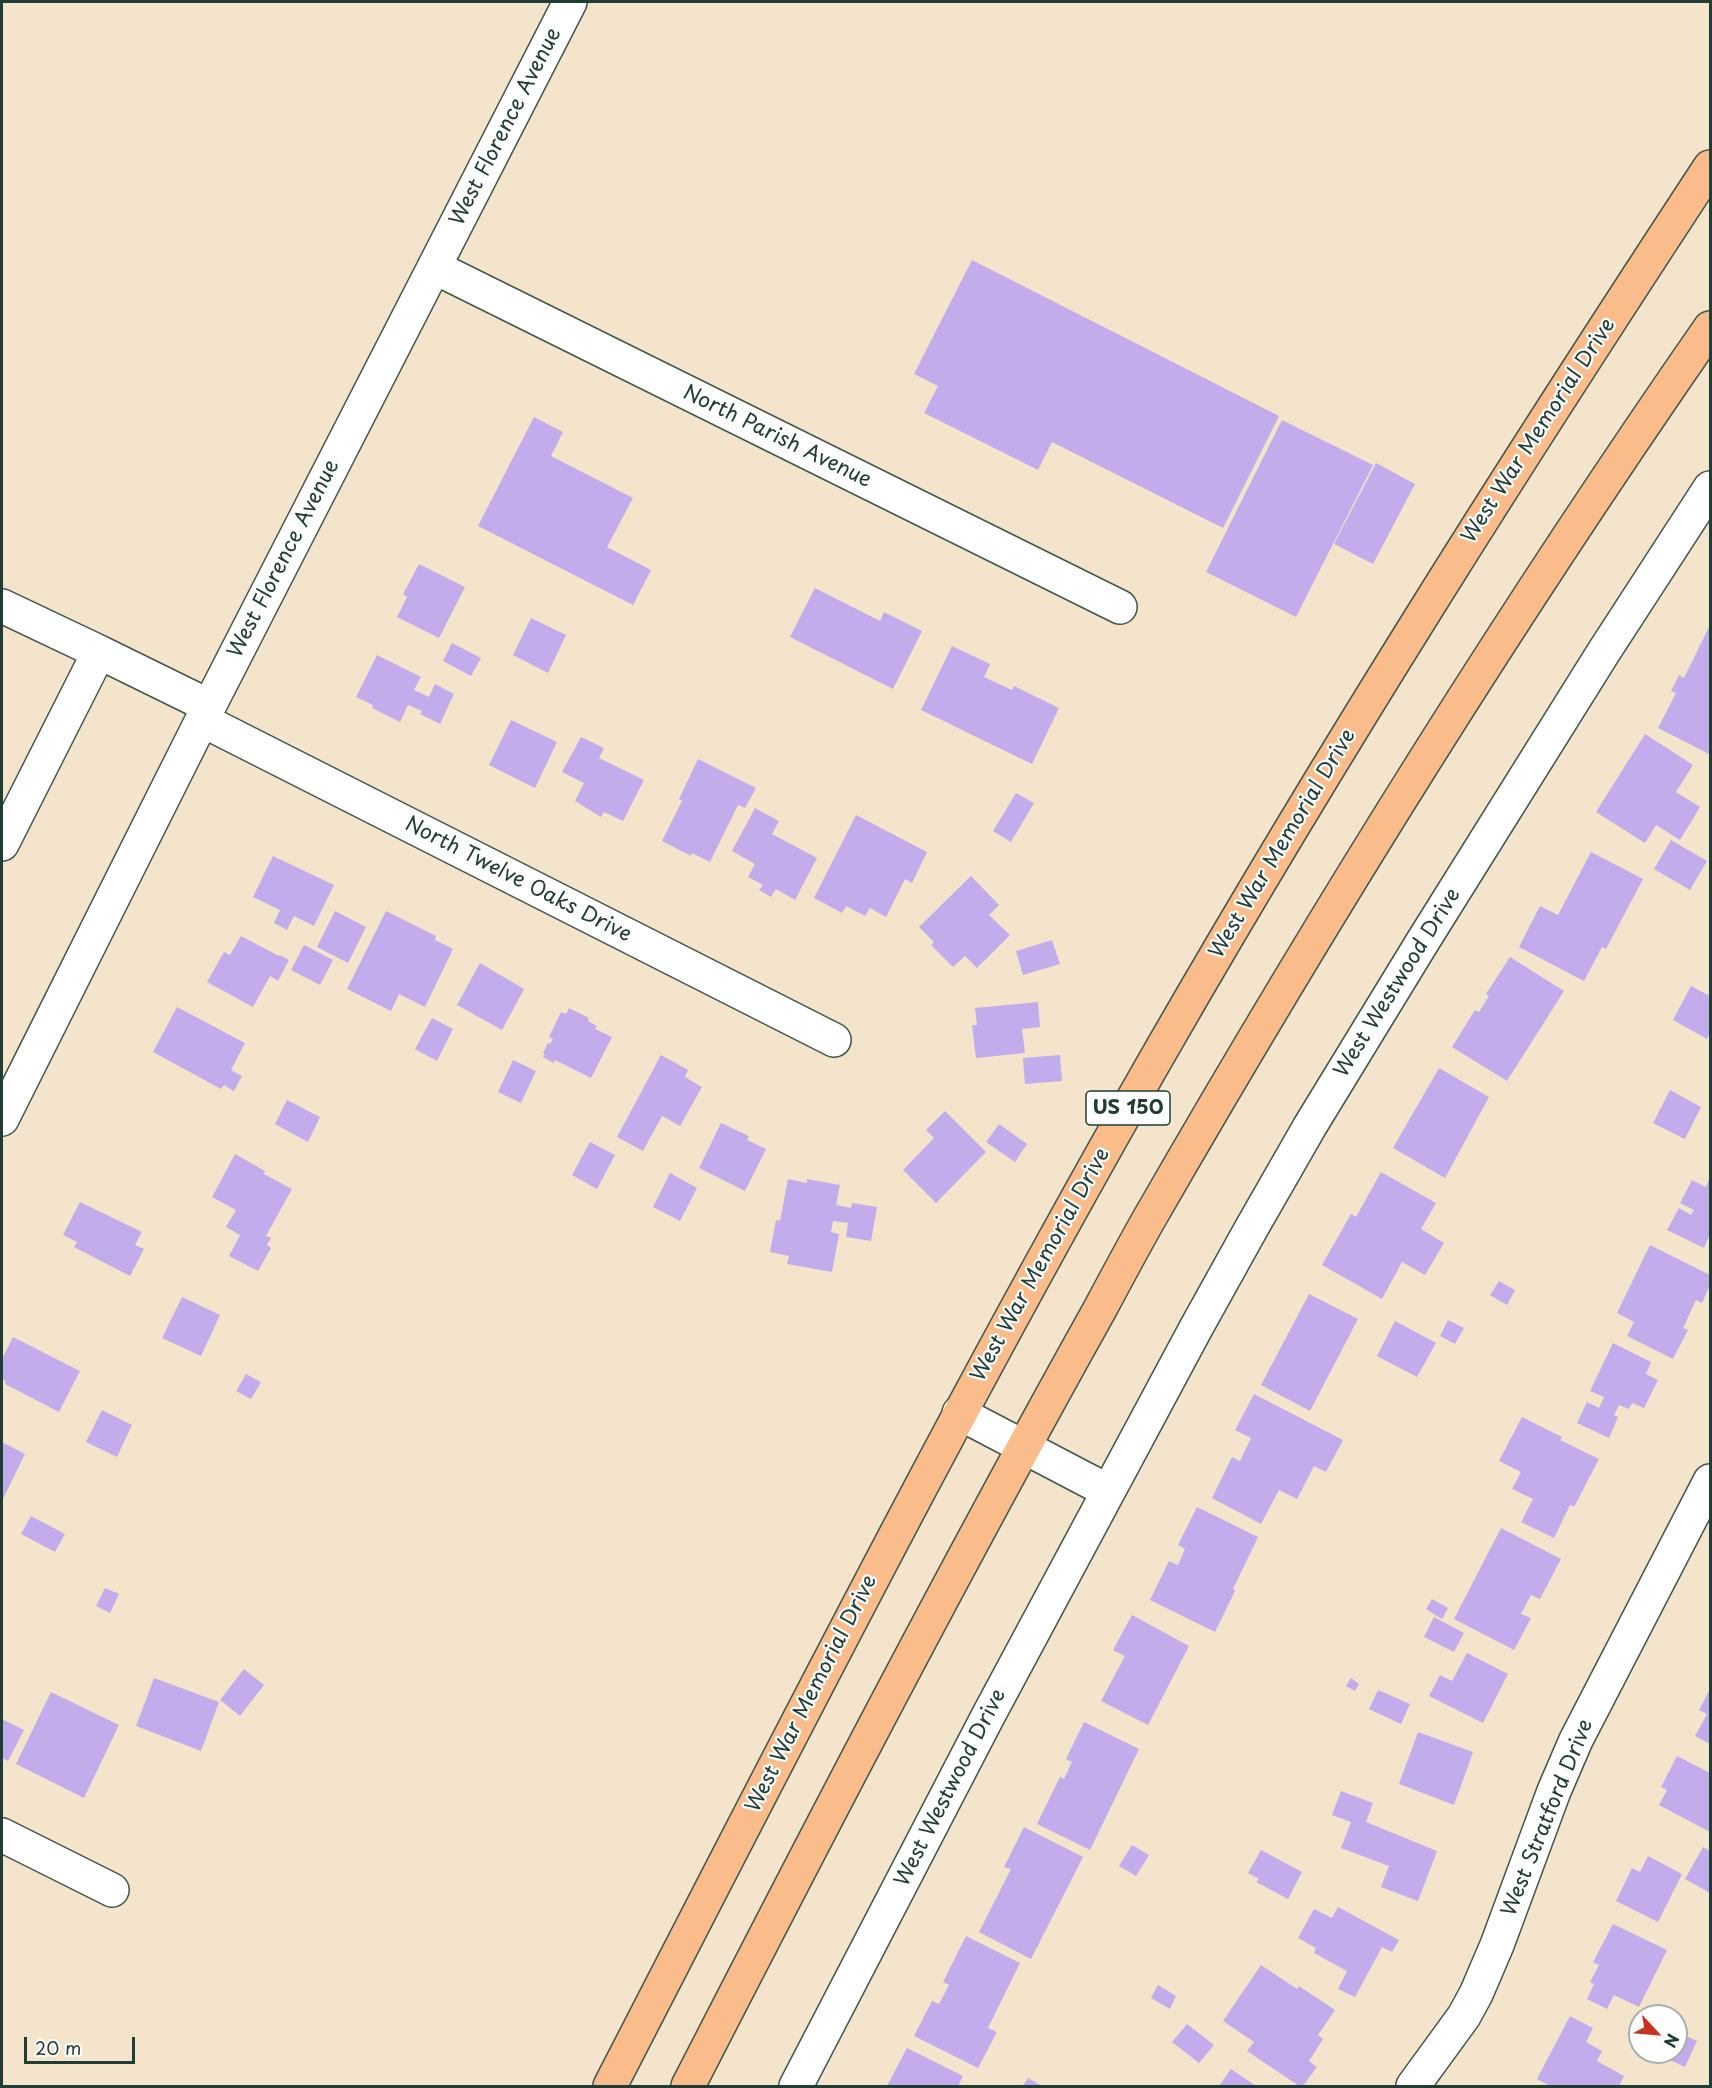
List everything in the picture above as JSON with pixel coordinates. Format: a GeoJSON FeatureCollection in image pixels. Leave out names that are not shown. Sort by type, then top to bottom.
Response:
{"type":"FeatureCollection","features":[{"type":"Feature","properties":{"kind":"highway","name":"West War Memorial Drive"},"geometry":{"type":"LineString","coordinates":[[610,2086],[959,1413],[1112,1137],[1277,852],[1431,600],[1710,167]]}},
{"type":"Feature","properties":{"kind":"highway","name":"US 150"},"geometry":{"type":"LineString","coordinates":[[688,2086],[932,1614],[1146,1224],[1340,896],[1536,586],[1710,328]]}},
{"type":"Feature","properties":{"kind":"street","name":"West Florence Avenue"},"geometry":{"type":"LineString","coordinates":[[2,1119],[205,713],[570,2]]}},
{"type":"Feature","properties":{"kind":"street","name":"North Parish Avenue"},"geometry":{"type":"LineString","coordinates":[[434,267],[1120,607]]}},
{"type":"Feature","properties":{"kind":"street","name":"West Westwood Drive"},"geometry":{"type":"LineString","coordinates":[[796,2086],[1108,1491],[1310,1126],[1602,653],[1710,488]]}},
{"type":"Feature","properties":{"kind":"street","name":"North Twelve Oaks Drive"},"geometry":{"type":"LineString","coordinates":[[2,606],[99,652],[205,713],[834,1040]]}},
{"type":"Feature","properties":{"kind":"street"},"geometry":{"type":"LineString","coordinates":[[2,844],[99,652]]}},
{"type":"Feature","properties":{"kind":"street"},"geometry":{"type":"LineString","coordinates":[[959,1413],[1108,1491]]}},
{"type":"Feature","properties":{"kind":"street","name":"West Stratford Drive"},"geometry":{"type":"LineString","coordinates":[[1413,2086],[1450,2037],[1476,1994],[1571,1750],[1710,1481]]}},
{"type":"Feature","properties":{"kind":"street"},"geometry":{"type":"LineString","coordinates":[[2,1835],[112,1890]]}},
{"type":"Feature","properties":{"kind":"building"},"geometry":{"type":"Polygon","coordinates":[[[972,260],[1279,416],[1223,528],[1052,442],[1038,470],[924,413],[938,386],[914,374],[972,260]]]}},
{"type":"Feature","properties":{"kind":"building"},"geometry":{"type":"Polygon","coordinates":[[[534,417],[563,432],[551,456],[633,498],[607,547],[651,570],[633,605],[478,526],[534,417]]]}},
{"type":"Feature","properties":{"kind":"building"},"geometry":{"type":"Polygon","coordinates":[[[1282,420],[1373,465],[1296,617],[1206,572],[1282,420]]]}},
{"type":"Feature","properties":{"kind":"building"},"geometry":{"type":"Polygon","coordinates":[[[1376,463],[1415,484],[1373,564],[1334,544],[1376,463]]]}},
{"type":"Feature","properties":{"kind":"building"},"geometry":{"type":"Polygon","coordinates":[[[419,564],[465,587],[439,638],[397,617],[407,597],[403,594],[419,564]]]}},
{"type":"Feature","properties":{"kind":"building"},"geometry":{"type":"Polygon","coordinates":[[[815,588],[880,621],[884,612],[922,631],[893,689],[790,637],[815,588]]]}},
{"type":"Feature","properties":{"kind":"building"},"geometry":{"type":"Polygon","coordinates":[[[531,618],[566,635],[548,673],[513,655],[531,618]]]}},
{"type":"Feature","properties":{"kind":"building"},"geometry":{"type":"Polygon","coordinates":[[[1710,625],[1709,754],[1658,728],[1676,693],[1671,691],[1679,675],[1684,678],[1710,625]]]}},
{"type":"Feature","properties":{"kind":"building"},"geometry":{"type":"Polygon","coordinates":[[[452,643],[481,658],[471,676],[443,661],[452,643]]]}},
{"type":"Feature","properties":{"kind":"building"},"geometry":{"type":"Polygon","coordinates":[[[952,646],[990,664],[984,677],[1012,690],[1014,686],[1059,708],[1032,764],[921,710],[952,646]]]}},
{"type":"Feature","properties":{"kind":"building"},"geometry":{"type":"Polygon","coordinates":[[[377,655],[421,677],[414,690],[429,697],[435,684],[454,694],[440,724],[420,714],[422,711],[408,705],[400,722],[356,697],[377,655]]]}},
{"type":"Feature","properties":{"kind":"building"},"geometry":{"type":"Polygon","coordinates":[[[511,720],[557,742],[535,788],[489,765],[511,720]]]}},
{"type":"Feature","properties":{"kind":"building"},"geometry":{"type":"Polygon","coordinates":[[[1645,734],[1693,765],[1676,792],[1700,807],[1680,840],[1656,825],[1645,843],[1596,812],[1645,734]]]}},
{"type":"Feature","properties":{"kind":"building"},"geometry":{"type":"Polygon","coordinates":[[[581,737],[604,748],[599,758],[644,780],[623,821],[604,812],[601,817],[575,801],[584,783],[562,772],[581,737]]]}},
{"type":"Feature","properties":{"kind":"building"},"geometry":{"type":"Polygon","coordinates":[[[698,759],[756,788],[745,808],[738,805],[710,862],[692,853],[691,856],[662,841],[682,801],[679,799],[698,759]]]}},
{"type":"Feature","properties":{"kind":"building"},"geometry":{"type":"Polygon","coordinates":[[[1016,793],[1034,803],[1011,842],[993,831],[1016,793]]]}},
{"type":"Feature","properties":{"kind":"building"},"geometry":{"type":"Polygon","coordinates":[[[755,808],[779,821],[772,834],[817,858],[795,900],[776,889],[771,897],[759,890],[763,885],[748,877],[755,864],[732,851],[755,808]]]}},
{"type":"Feature","properties":{"kind":"building"},"geometry":{"type":"Polygon","coordinates":[[[856,815],[927,852],[912,883],[905,879],[886,917],[870,908],[865,916],[846,906],[842,913],[814,898],[856,815]]]}},
{"type":"Feature","properties":{"kind":"building"},"geometry":{"type":"Polygon","coordinates":[[[1671,840],[1707,861],[1690,890],[1654,869],[1671,840]]]}},
{"type":"Feature","properties":{"kind":"building"},"geometry":{"type":"Polygon","coordinates":[[[1591,852],[1643,879],[1606,949],[1602,947],[1584,981],[1519,947],[1540,906],[1558,915],[1591,852]]]}},
{"type":"Feature","properties":{"kind":"building"},"geometry":{"type":"Polygon","coordinates":[[[273,856],[334,885],[314,926],[294,916],[287,930],[274,923],[280,910],[253,897],[273,856]]]}},
{"type":"Feature","properties":{"kind":"building"},"geometry":{"type":"Polygon","coordinates":[[[971,876],[999,905],[989,915],[1010,935],[977,968],[965,956],[953,967],[931,945],[934,942],[919,927],[971,876]]]}},
{"type":"Feature","properties":{"kind":"building"},"geometry":{"type":"Polygon","coordinates":[[[335,911],[366,927],[348,963],[317,947],[335,911]]]}},
{"type":"Feature","properties":{"kind":"building"},"geometry":{"type":"Polygon","coordinates":[[[386,911],[436,936],[435,940],[453,949],[425,1007],[399,994],[391,1011],[347,989],[386,911]]]}},
{"type":"Feature","properties":{"kind":"building"},"geometry":{"type":"Polygon","coordinates":[[[241,936],[289,960],[278,981],[270,976],[253,1007],[207,982],[224,952],[230,955],[241,936]]]}},
{"type":"Feature","properties":{"kind":"building"},"geometry":{"type":"Polygon","coordinates":[[[1052,940],[1060,964],[1023,975],[1016,951],[1052,940]]]}},
{"type":"Feature","properties":{"kind":"building"},"geometry":{"type":"Polygon","coordinates":[[[304,945],[333,960],[320,985],[291,970],[304,945]]]}},
{"type":"Feature","properties":{"kind":"building"},"geometry":{"type":"Polygon","coordinates":[[[1510,957],[1564,991],[1507,1081],[1452,1047],[1475,1010],[1479,1012],[1489,996],[1486,994],[1510,957]]]}},
{"type":"Feature","properties":{"kind":"building"},"geometry":{"type":"Polygon","coordinates":[[[480,963],[524,989],[502,1030],[457,1005],[480,963]]]}},
{"type":"Feature","properties":{"kind":"building"},"geometry":{"type":"Polygon","coordinates":[[[1691,986],[1710,996],[1710,1033],[1707,1039],[1673,1020],[1691,986]]]}},
{"type":"Feature","properties":{"kind":"building"},"geometry":{"type":"Polygon","coordinates":[[[1038,1002],[1040,1027],[1022,1029],[1025,1053],[976,1058],[972,1025],[977,1025],[975,1008],[1038,1002]]]}},
{"type":"Feature","properties":{"kind":"building"},"geometry":{"type":"Polygon","coordinates":[[[177,1007],[245,1043],[231,1070],[242,1076],[234,1091],[224,1085],[221,1089],[153,1052],[177,1007]]]}},
{"type":"Feature","properties":{"kind":"building"},"geometry":{"type":"Polygon","coordinates":[[[569,1008],[589,1018],[588,1021],[597,1026],[595,1029],[612,1037],[591,1078],[555,1060],[554,1063],[543,1057],[548,1043],[550,1044],[553,1039],[549,1037],[561,1012],[566,1014],[569,1008]]]}},
{"type":"Feature","properties":{"kind":"building"},"geometry":{"type":"Polygon","coordinates":[[[432,1018],[453,1029],[437,1061],[415,1049],[432,1018]]]}},
{"type":"Feature","properties":{"kind":"building"},"geometry":{"type":"Polygon","coordinates":[[[661,1055],[688,1070],[685,1077],[702,1087],[680,1126],[662,1116],[643,1151],[617,1137],[661,1055]]]}},
{"type":"Feature","properties":{"kind":"building"},"geometry":{"type":"Polygon","coordinates":[[[1060,1055],[1062,1081],[1025,1084],[1023,1058],[1060,1055]]]}},
{"type":"Feature","properties":{"kind":"building"},"geometry":{"type":"Polygon","coordinates":[[[513,1060],[536,1071],[521,1103],[498,1092],[513,1060]]]}},
{"type":"Feature","properties":{"kind":"building"},"geometry":{"type":"Polygon","coordinates":[[[1439,1068],[1489,1097],[1445,1178],[1393,1148],[1439,1068]]]}},
{"type":"Feature","properties":{"kind":"building"},"geometry":{"type":"Polygon","coordinates":[[[1670,1090],[1701,1107],[1685,1139],[1653,1123],[1670,1090]]]}},
{"type":"Feature","properties":{"kind":"building"},"geometry":{"type":"Polygon","coordinates":[[[287,1100],[320,1117],[308,1142],[275,1124],[287,1100]]]}},
{"type":"Feature","properties":{"kind":"building"},"geometry":{"type":"Polygon","coordinates":[[[945,1111],[986,1152],[936,1203],[903,1170],[934,1138],[926,1130],[945,1111]]]}},
{"type":"Feature","properties":{"kind":"building"},"geometry":{"type":"Polygon","coordinates":[[[721,1123],[749,1136],[747,1140],[766,1149],[745,1191],[699,1168],[721,1123]]]}},
{"type":"Feature","properties":{"kind":"building"},"geometry":{"type":"Polygon","coordinates":[[[999,1124],[1027,1144],[1015,1162],[986,1142],[999,1124]]]}},
{"type":"Feature","properties":{"kind":"building"},"geometry":{"type":"Polygon","coordinates":[[[590,1142],[615,1155],[597,1189],[572,1175],[590,1142]]]}},
{"type":"Feature","properties":{"kind":"building"},"geometry":{"type":"Polygon","coordinates":[[[235,1154],[265,1171],[264,1174],[292,1189],[266,1236],[271,1238],[267,1245],[271,1248],[258,1271],[229,1256],[240,1235],[226,1227],[236,1210],[212,1197],[235,1154]]]}},
{"type":"Feature","properties":{"kind":"building"},"geometry":{"type":"Polygon","coordinates":[[[1381,1172],[1436,1203],[1421,1229],[1444,1243],[1425,1275],[1402,1262],[1382,1299],[1322,1265],[1351,1214],[1356,1217],[1381,1172]]]}},
{"type":"Feature","properties":{"kind":"building"},"geometry":{"type":"Polygon","coordinates":[[[670,1173],[697,1188],[680,1221],[653,1207],[670,1173]]]}},
{"type":"Feature","properties":{"kind":"building"},"geometry":{"type":"Polygon","coordinates":[[[1710,1177],[1710,1234],[1704,1248],[1667,1230],[1679,1208],[1691,1215],[1694,1210],[1680,1203],[1692,1180],[1706,1187],[1710,1177]]]}},
{"type":"Feature","properties":{"kind":"building"},"geometry":{"type":"Polygon","coordinates":[[[788,1179],[807,1183],[807,1179],[840,1185],[836,1205],[851,1208],[852,1203],[877,1207],[871,1241],[846,1237],[848,1223],[833,1221],[831,1232],[839,1234],[832,1272],[787,1264],[789,1256],[770,1252],[776,1220],[780,1221],[788,1179]]]}},
{"type":"Feature","properties":{"kind":"building"},"geometry":{"type":"Polygon","coordinates":[[[80,1202],[142,1232],[135,1245],[144,1249],[130,1276],[74,1247],[77,1242],[63,1235],[80,1202]]]}},
{"type":"Feature","properties":{"kind":"building"},"geometry":{"type":"Polygon","coordinates":[[[1650,1245],[1710,1275],[1710,1285],[1702,1303],[1696,1300],[1683,1328],[1688,1330],[1673,1359],[1627,1336],[1634,1322],[1617,1313],[1650,1245]]]}},
{"type":"Feature","properties":{"kind":"building"},"geometry":{"type":"Polygon","coordinates":[[[1499,1281],[1515,1290],[1507,1305],[1490,1295],[1499,1281]]]}},
{"type":"Feature","properties":{"kind":"building"},"geometry":{"type":"Polygon","coordinates":[[[1309,1294],[1358,1319],[1310,1411],[1261,1385],[1309,1294]]]}},
{"type":"Feature","properties":{"kind":"building"},"geometry":{"type":"Polygon","coordinates":[[[182,1297],[220,1315],[201,1356],[162,1338],[182,1297]]]}},
{"type":"Feature","properties":{"kind":"building"},"geometry":{"type":"Polygon","coordinates":[[[1448,1320],[1464,1328],[1455,1344],[1440,1336],[1448,1320]]]}},
{"type":"Feature","properties":{"kind":"building"},"geometry":{"type":"Polygon","coordinates":[[[1395,1321],[1436,1343],[1417,1377],[1377,1356],[1395,1321]]]}},
{"type":"Feature","properties":{"kind":"building"},"geometry":{"type":"Polygon","coordinates":[[[13,1337],[80,1371],[59,1412],[5,1384],[6,1382],[2,1379],[2,1359],[13,1337]]]}},
{"type":"Feature","properties":{"kind":"building"},"geometry":{"type":"Polygon","coordinates":[[[1613,1343],[1651,1362],[1646,1374],[1658,1380],[1644,1408],[1632,1403],[1629,1409],[1619,1405],[1614,1415],[1618,1417],[1609,1438],[1577,1423],[1587,1402],[1599,1408],[1604,1397],[1590,1391],[1613,1343]]]}},
{"type":"Feature","properties":{"kind":"building"},"geometry":{"type":"Polygon","coordinates":[[[246,1374],[261,1382],[251,1399],[236,1391],[246,1374]]]}},
{"type":"Feature","properties":{"kind":"building"},"geometry":{"type":"Polygon","coordinates":[[[1254,1394],[1343,1440],[1326,1472],[1314,1466],[1297,1499],[1279,1490],[1261,1524],[1212,1498],[1232,1457],[1240,1461],[1251,1438],[1235,1430],[1254,1394]]]}},
{"type":"Feature","properties":{"kind":"building"},"geometry":{"type":"Polygon","coordinates":[[[102,1410],[132,1425],[117,1457],[86,1442],[102,1410]]]}},
{"type":"Feature","properties":{"kind":"building"},"geometry":{"type":"Polygon","coordinates":[[[1522,1417],[1562,1437],[1560,1440],[1599,1459],[1574,1507],[1570,1505],[1554,1538],[1521,1522],[1533,1499],[1512,1489],[1521,1472],[1499,1461],[1522,1417]]]}},
{"type":"Feature","properties":{"kind":"building"},"geometry":{"type":"Polygon","coordinates":[[[2,1442],[25,1454],[2,1501],[2,1442]]]}},
{"type":"Feature","properties":{"kind":"building"},"geometry":{"type":"Polygon","coordinates":[[[1197,1507],[1258,1537],[1215,1632],[1150,1600],[1169,1561],[1178,1565],[1185,1549],[1178,1545],[1197,1507]]]}},
{"type":"Feature","properties":{"kind":"building"},"geometry":{"type":"Polygon","coordinates":[[[31,1516],[65,1534],[55,1552],[21,1534],[31,1516]]]}},
{"type":"Feature","properties":{"kind":"building"},"geometry":{"type":"Polygon","coordinates":[[[1501,1528],[1561,1559],[1540,1599],[1531,1595],[1521,1614],[1531,1618],[1514,1650],[1454,1619],[1501,1528]]]}},
{"type":"Feature","properties":{"kind":"building"},"geometry":{"type":"Polygon","coordinates":[[[105,1588],[119,1594],[110,1613],[96,1606],[105,1588]]]}},
{"type":"Feature","properties":{"kind":"building"},"geometry":{"type":"Polygon","coordinates":[[[1432,1599],[1448,1608],[1442,1619],[1426,1609],[1432,1599]]]}},
{"type":"Feature","properties":{"kind":"building"},"geometry":{"type":"Polygon","coordinates":[[[1132,1615],[1189,1646],[1148,1725],[1101,1701],[1125,1656],[1113,1650],[1132,1615]]]}},
{"type":"Feature","properties":{"kind":"building"},"geometry":{"type":"Polygon","coordinates":[[[1434,1617],[1464,1633],[1454,1652],[1424,1637],[1434,1617]]]}},
{"type":"Feature","properties":{"kind":"building"},"geometry":{"type":"Polygon","coordinates":[[[1467,1653],[1508,1674],[1483,1723],[1429,1696],[1440,1675],[1452,1681],[1467,1653]]]}},
{"type":"Feature","properties":{"kind":"building"},"geometry":{"type":"Polygon","coordinates":[[[244,1669],[264,1685],[240,1716],[220,1700],[244,1669]]]}},
{"type":"Feature","properties":{"kind":"building"},"geometry":{"type":"Polygon","coordinates":[[[154,1678],[219,1702],[201,1751],[136,1726],[154,1678]]]}},
{"type":"Feature","properties":{"kind":"building"},"geometry":{"type":"Polygon","coordinates":[[[1351,1678],[1359,1684],[1355,1691],[1346,1686],[1351,1678]]]}},
{"type":"Feature","properties":{"kind":"building"},"geometry":{"type":"Polygon","coordinates":[[[1710,1689],[1710,1744],[1695,1736],[1707,1714],[1699,1710],[1710,1689]]]}},
{"type":"Feature","properties":{"kind":"building"},"geometry":{"type":"Polygon","coordinates":[[[1378,1690],[1410,1704],[1401,1724],[1369,1709],[1378,1690]]]}},
{"type":"Feature","properties":{"kind":"building"},"geometry":{"type":"Polygon","coordinates":[[[51,1692],[119,1725],[84,1798],[16,1764],[51,1692]]]}},
{"type":"Feature","properties":{"kind":"building"},"geometry":{"type":"Polygon","coordinates":[[[2,1719],[24,1730],[8,1761],[2,1758],[2,1719]]]}},
{"type":"Feature","properties":{"kind":"building"},"geometry":{"type":"Polygon","coordinates":[[[1084,1722],[1139,1749],[1090,1850],[1037,1824],[1060,1777],[1064,1779],[1072,1762],[1066,1759],[1084,1722]]]}},
{"type":"Feature","properties":{"kind":"building"},"geometry":{"type":"Polygon","coordinates":[[[1418,1732],[1473,1752],[1454,1805],[1399,1784],[1418,1732]]]}},
{"type":"Feature","properties":{"kind":"building"},"geometry":{"type":"Polygon","coordinates":[[[1677,1756],[1710,1773],[1710,1832],[1659,1805],[1667,1790],[1661,1787],[1677,1756]]]}},
{"type":"Feature","properties":{"kind":"building"},"geometry":{"type":"Polygon","coordinates":[[[1341,1791],[1373,1803],[1366,1822],[1437,1851],[1418,1901],[1381,1887],[1389,1866],[1341,1848],[1351,1822],[1332,1815],[1341,1791]]]}},
{"type":"Feature","properties":{"kind":"building"},"geometry":{"type":"Polygon","coordinates":[[[1024,1827],[1083,1857],[1031,1959],[979,1932],[1011,1869],[1004,1867],[1024,1827]]]}},
{"type":"Feature","properties":{"kind":"building"},"geometry":{"type":"Polygon","coordinates":[[[1132,1845],[1149,1855],[1136,1876],[1119,1866],[1132,1845]]]}},
{"type":"Feature","properties":{"kind":"building"},"geometry":{"type":"Polygon","coordinates":[[[1703,1847],[1710,1851],[1710,1893],[1685,1879],[1703,1847]]]}},
{"type":"Feature","properties":{"kind":"building"},"geometry":{"type":"Polygon","coordinates":[[[1261,1850],[1302,1872],[1288,1899],[1256,1882],[1259,1879],[1248,1873],[1261,1850]]]}},
{"type":"Feature","properties":{"kind":"building"},"geometry":{"type":"Polygon","coordinates":[[[1648,1856],[1682,1874],[1658,1922],[1616,1901],[1632,1868],[1640,1872],[1648,1856]]]}},
{"type":"Feature","properties":{"kind":"building"},"geometry":{"type":"Polygon","coordinates":[[[1338,1907],[1399,1940],[1392,1952],[1382,1947],[1355,1997],[1338,1989],[1347,1971],[1314,1953],[1316,1948],[1298,1938],[1314,1909],[1332,1918],[1338,1907]]]}},
{"type":"Feature","properties":{"kind":"building"},"geometry":{"type":"Polygon","coordinates":[[[1613,1924],[1667,1950],[1640,2004],[1633,2004],[1614,1995],[1607,2009],[1587,1999],[1594,1984],[1590,1982],[1599,1965],[1593,1962],[1613,1924]]]}},
{"type":"Feature","properties":{"kind":"building"},"geometry":{"type":"Polygon","coordinates":[[[966,1936],[1020,1963],[988,2028],[997,2032],[978,2068],[914,2036],[932,2001],[939,2004],[949,1985],[943,1982],[966,1936]]]}},
{"type":"Feature","properties":{"kind":"building"},"geometry":{"type":"Polygon","coordinates":[[[1261,1965],[1297,1989],[1299,1986],[1335,2010],[1318,2035],[1323,2039],[1309,2061],[1317,2067],[1303,2086],[1299,2086],[1247,2051],[1254,2042],[1223,2021],[1261,1965]]]}},
{"type":"Feature","properties":{"kind":"building"},"geometry":{"type":"Polygon","coordinates":[[[1158,1985],[1176,1996],[1170,2009],[1151,1998],[1158,1985]]]}},
{"type":"Feature","properties":{"kind":"building"},"geometry":{"type":"Polygon","coordinates":[[[1570,2016],[1593,2028],[1586,2042],[1602,2051],[1597,2061],[1624,2076],[1619,2086],[1550,2086],[1537,2079],[1570,2016]]]}},
{"type":"Feature","properties":{"kind":"building"},"geometry":{"type":"Polygon","coordinates":[[[1187,2024],[1214,2045],[1199,2063],[1172,2042],[1187,2024]]]}},
{"type":"Feature","properties":{"kind":"building"},"geometry":{"type":"Polygon","coordinates":[[[1688,2037],[1697,2041],[1688,2060],[1688,2037]]]}},
{"type":"Feature","properties":{"kind":"building"},"geometry":{"type":"Polygon","coordinates":[[[907,2048],[963,2076],[958,2086],[887,2086],[907,2048]]]}},
{"type":"Feature","properties":{"kind":"building"},"geometry":{"type":"Polygon","coordinates":[[[1231,2069],[1256,2086],[1219,2086],[1231,2069]]]}},
{"type":"Feature","properties":{"kind":"building"},"geometry":{"type":"Polygon","coordinates":[[[1028,2078],[1042,2086],[1023,2086],[1028,2078]]]}}]}
